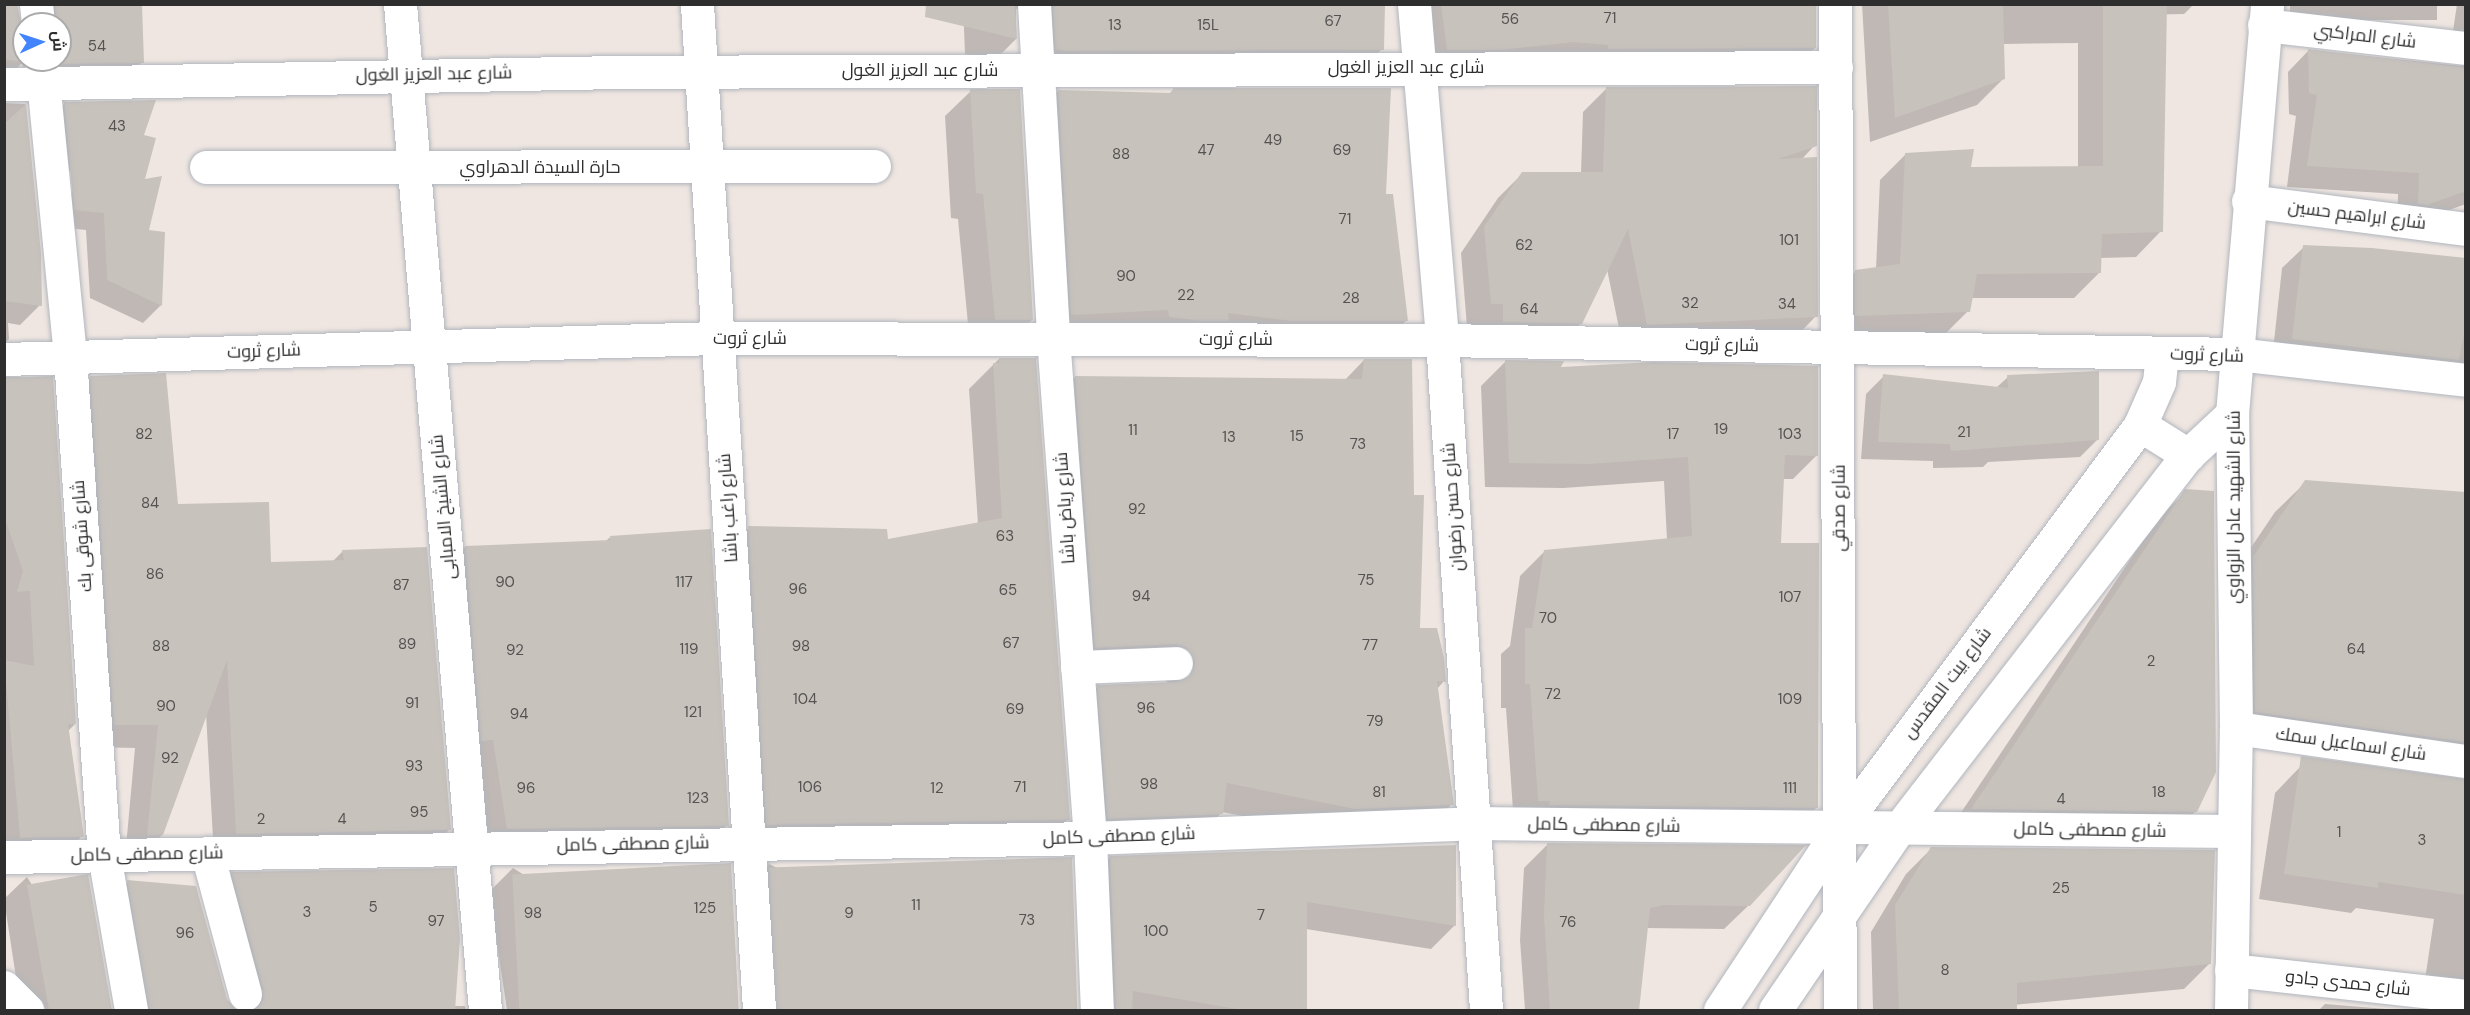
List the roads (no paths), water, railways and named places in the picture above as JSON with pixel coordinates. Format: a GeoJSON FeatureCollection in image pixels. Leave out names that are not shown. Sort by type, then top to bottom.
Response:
{"type":"FeatureCollection","features":[{"type":"Feature","properties":{"kind":"street","name":"شارع الشيخ الامبابى"},"geometry":{"type":"LineString","coordinates":[[400,4],[485,1011]]}},
{"type":"Feature","properties":{"kind":"street","name":"شارع راغب باشا"},"geometry":{"type":"LineString","coordinates":[[697,4],[759,1011]]}},
{"type":"Feature","properties":{"kind":"street","name":"شارع رياض باشا"},"geometry":{"type":"LineString","coordinates":[[1034,4],[1053,337],[1090,838],[1097,1011]]}},
{"type":"Feature","properties":{"kind":"street","name":"شارع حسن رضوان"},"geometry":{"type":"LineString","coordinates":[[1414,4],[1442,340],[1486,1011]]}},
{"type":"Feature","properties":{"kind":"street","name":"شارع صدقي"},"geometry":{"type":"LineString","coordinates":[[1835,4],[1841,827],[1840,1011]]}},
{"type":"Feature","properties":{"kind":"street","name":"شارع المراكبي"},"geometry":{"type":"LineString","coordinates":[[2265,15],[2466,48]]}},
{"type":"Feature","properties":{"kind":"street","name":"شارع الشهيد عادل الزواوي"},"geometry":{"type":"LineString","coordinates":[[2231,1011],[2232,831],[2236,728],[2232,414],[2265,15]]}},
{"type":"Feature","properties":{"kind":"street","name":"شارع عبد العزيز الغول"},"geometry":{"type":"LineString","coordinates":[[72,71],[405,74],[1419,67],[1836,67]]}},
{"type":"Feature","properties":{"kind":"street","name":"شارع عبد العزيز الغول"},"geometry":{"type":"LineString","coordinates":[[4,84],[40,72]]}},
{"type":"Feature","properties":{"kind":"street","name":"شارع شوقى بك"},"geometry":{"type":"LineString","coordinates":[[43,72],[70,357],[104,855],[131,1011]]}},
{"type":"Feature","properties":{"kind":"street","name":"حارة السيدة الدهراوي"},"geometry":{"type":"LineString","coordinates":[[206,167],[874,166]]}},
{"type":"Feature","properties":{"kind":"street","name":"شارع ابراهيم حسين"},"geometry":{"type":"LineString","coordinates":[[2248,201],[2466,229]]}},
{"type":"Feature","properties":{"kind":"street","name":"شارع ثروت"},"geometry":{"type":"LineString","coordinates":[[4,359],[717,338],[1053,337],[1442,340],[2236,354],[2466,380]]}},
{"type":"Feature","properties":{"kind":"street","name":"شارع بيت المقدس"},"geometry":{"type":"LineString","coordinates":[[1720,1011],[1841,827],[2140,425],[2159,382],[2162,353]]}},
{"type":"Feature","properties":{"kind":"street"},"geometry":{"type":"LineString","coordinates":[[1775,1011],[1900,827],[2188,455],[2232,414]]}},
{"type":"Feature","properties":{"kind":"street"},"geometry":{"type":"LineString","coordinates":[[2140,425],[2188,455]]}},
{"type":"Feature","properties":{"kind":"street"},"geometry":{"type":"LineString","coordinates":[[1077,667],[1176,663]]}},
{"type":"Feature","properties":{"kind":"street","name":"شارع اسماعيل سمك"},"geometry":{"type":"LineString","coordinates":[[2236,728],[2466,761]]}},
{"type":"Feature","properties":{"kind":"street","name":"شارع مصطفى كامل"},"geometry":{"type":"LineString","coordinates":[[4,857],[748,842],[1090,838],[1474,823],[2232,831]]}},
{"type":"Feature","properties":{"kind":"street"},"geometry":{"type":"LineString","coordinates":[[207,853],[245,994]]}},
{"type":"Feature","properties":{"kind":"street","name":"شارع حمدى جادو"},"geometry":{"type":"LineString","coordinates":[[2231,970],[2466,996]]}},
{"type":"Feature","properties":{"kind":"street"},"geometry":{"type":"LineString","coordinates":[[4,987],[27,1011]]}}]}
